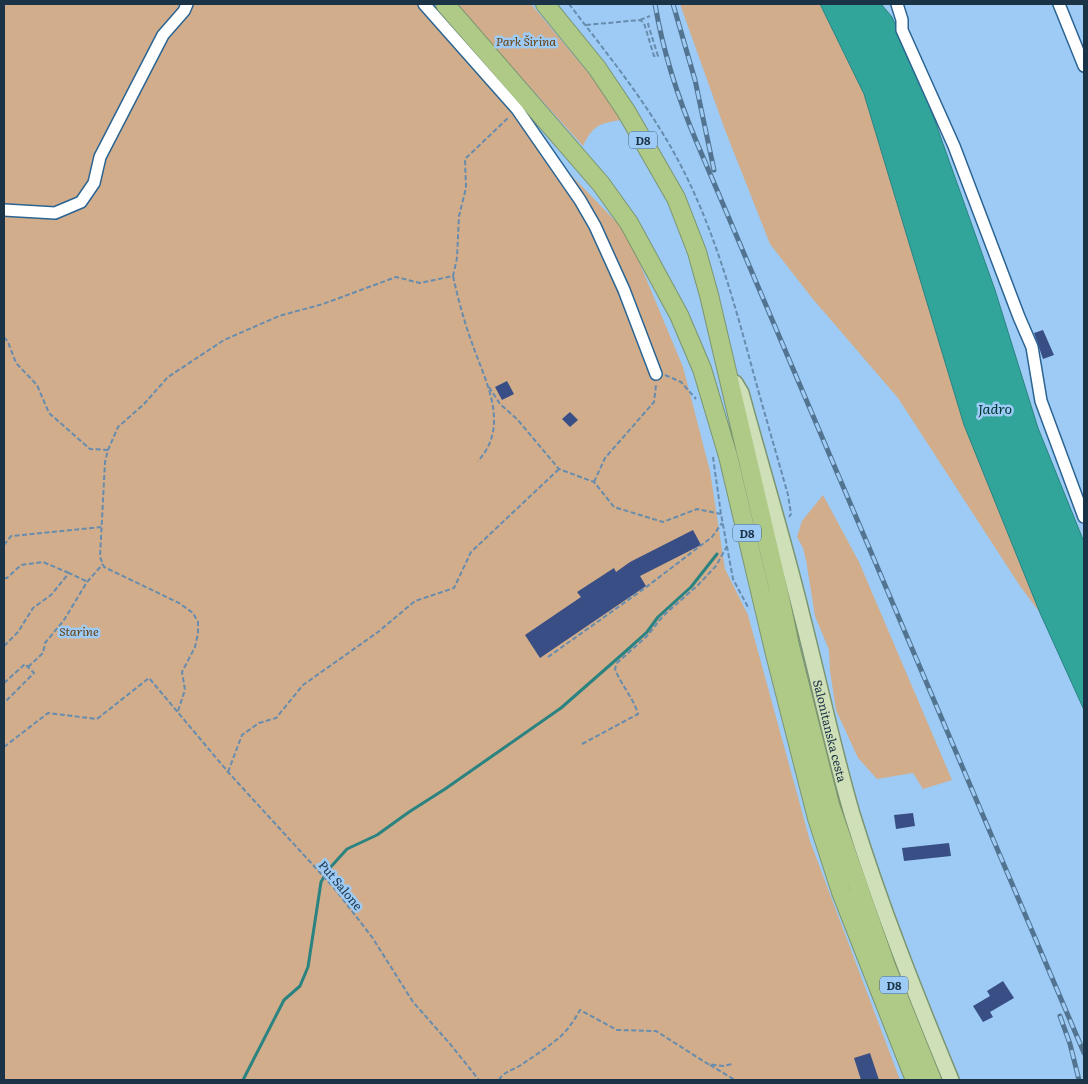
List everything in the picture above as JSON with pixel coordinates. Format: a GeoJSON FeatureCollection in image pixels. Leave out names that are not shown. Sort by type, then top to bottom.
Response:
{"type":"FeatureCollection","features":[{"type":"Feature","properties":{"kind":"highway","name":"D8"},"geometry":{"type":"LineString","coordinates":[[445,4],[601,184],[629,223],[679,315],[702,368],[728,456],[775,654],[817,818],[841,892],[915,1080]]}},
{"type":"Feature","properties":{"kind":"highway","name":"D8"},"geometry":{"type":"LineString","coordinates":[[544,4],[597,68],[626,111],[676,198],[697,252],[709,295],[790,646],[830,805],[886,966],[932,1080]]}},
{"type":"Feature","properties":{"kind":"main road","name":"Salonitanska cesta"},"geometry":{"type":"LineString","coordinates":[[728,377],[736,384],[741,393],[780,532],[822,701],[853,814],[906,969],[951,1080]]}},
{"type":"Feature","properties":{"kind":"street"},"geometry":{"type":"LineString","coordinates":[[4,210],[55,213],[81,202],[94,184],[100,157],[163,35],[184,11],[187,4]]}},
{"type":"Feature","properties":{"kind":"street"},"geometry":{"type":"LineString","coordinates":[[424,4],[517,109],[580,200],[595,226],[624,290],[656,374]]}},
{"type":"Feature","properties":{"kind":"street"},"geometry":{"type":"LineString","coordinates":[[897,4],[902,20],[902,30],[954,146],[1032,347],[1041,400],[1084,517]]}},
{"type":"Feature","properties":{"kind":"street"},"geometry":{"type":"LineString","coordinates":[[1059,4],[1084,66]]}},
{"type":"Feature","properties":{"kind":"path"},"geometry":{"type":"LineString","coordinates":[[586,25],[640,20],[650,16]]}},
{"type":"Feature","properties":{"kind":"path"},"geometry":{"type":"LineString","coordinates":[[640,20],[644,23],[654,56],[658,56],[648,24],[652,23]]}},
{"type":"Feature","properties":{"kind":"path"},"geometry":{"type":"LineString","coordinates":[[478,461],[485,453],[493,429],[494,411],[489,387],[458,302],[453,276],[458,248],[459,216],[466,188],[465,159],[517,109]]}},
{"type":"Feature","properties":{"kind":"path"},"geometry":{"type":"LineString","coordinates":[[178,711],[185,690],[182,672],[195,647],[198,622],[193,613],[179,602],[104,567],[100,557],[105,462],[118,427],[144,404],[168,377],[224,340],[279,316],[323,304],[396,277],[420,283],[453,276]]}},
{"type":"Feature","properties":{"kind":"path"},"geometry":{"type":"LineString","coordinates":[[4,337],[8,342],[16,363],[37,385],[49,413],[90,449],[108,450]]}},
{"type":"Feature","properties":{"kind":"path"},"geometry":{"type":"LineString","coordinates":[[594,482],[605,458],[654,402],[656,374]]}},
{"type":"Feature","properties":{"kind":"path"},"geometry":{"type":"LineString","coordinates":[[489,387],[500,404],[517,420],[559,469],[594,482],[614,507],[662,522],[697,509],[721,514]]}},
{"type":"Feature","properties":{"kind":"path"},"geometry":{"type":"LineString","coordinates":[[228,772],[242,735],[259,722],[276,718],[303,685],[378,632],[415,601],[454,588],[471,552],[559,469]]}},
{"type":"Feature","properties":{"kind":"path"},"geometry":{"type":"LineString","coordinates":[[548,657],[701,546],[712,537],[722,523]]}},
{"type":"Feature","properties":{"kind":"path"},"geometry":{"type":"LineString","coordinates":[[4,545],[11,536],[101,528]]}},
{"type":"Feature","properties":{"kind":"path"},"geometry":{"type":"LineString","coordinates":[[582,744],[638,714],[635,705],[619,679],[615,669],[617,663],[647,636],[663,616],[716,566],[727,546]]}},
{"type":"Feature","properties":{"kind":"path"},"geometry":{"type":"LineString","coordinates":[[4,578],[21,565],[43,562],[87,582]]}},
{"type":"Feature","properties":{"kind":"path"},"geometry":{"type":"LineString","coordinates":[[28,667],[43,653],[45,643],[64,620],[87,582],[103,564]]}},
{"type":"Feature","properties":{"kind":"path"},"geometry":{"type":"LineString","coordinates":[[4,646],[18,632],[33,608],[51,594],[69,573]]}},
{"type":"Feature","properties":{"kind":"path"},"geometry":{"type":"LineString","coordinates":[[4,682],[25,664],[34,673],[4,702]]}},
{"type":"Feature","properties":{"kind":"path","name":"Put Salone"},"geometry":{"type":"LineString","coordinates":[[4,747],[48,713],[97,719],[149,678],[228,772],[334,888],[372,937],[413,1002],[479,1080]]}},
{"type":"Feature","properties":{"kind":"path"},"geometry":{"type":"LineString","coordinates":[[499,1080],[508,1071],[519,1066],[562,1035],[580,1010],[618,1030],[656,1031],[735,1080]]}},
{"type":"Feature","properties":{"kind":"path"},"geometry":{"type":"LineString","coordinates":[[708,1064],[723,1066],[732,1064]]}},
{"type":"Feature","properties":{"kind":"green space","name":"Starine"},"geometry":{"type":"Polygon","coordinates":[[[4,4],[417,4],[517,119],[627,233],[683,367],[710,471],[725,569],[748,615],[810,841],[900,1080],[4,1080],[4,4]]]}},
{"type":"Feature","properties":{"kind":"green space","name":"Park Širina"},"geometry":{"type":"Polygon","coordinates":[[[455,4],[531,4],[609,98],[622,120],[598,126],[590,134],[583,146],[455,4]]]}},
{"type":"Feature","properties":{"kind":"green space"},"geometry":{"type":"Polygon","coordinates":[[[680,4],[820,4],[864,94],[964,425],[1040,613],[1020,586],[898,398],[812,298],[770,244],[725,130],[680,4]]]}},
{"type":"Feature","properties":{"kind":"green space"},"geometry":{"type":"Polygon","coordinates":[[[823,495],[859,562],[952,780],[923,789],[913,773],[877,779],[858,758],[836,710],[829,650],[815,616],[806,560],[803,548],[797,537],[802,521],[823,495]]]}},
{"type":"Feature","properties":{"kind":"water","name":"Jadro"},"geometry":{"type":"Polygon","coordinates":[[[820,4],[881,4],[892,17],[925,93],[995,290],[1038,428],[1084,542],[1084,710],[1040,613],[964,425],[864,94],[820,4]]]}},
{"type":"Feature","properties":{"kind":"building"},"geometry":{"type":"Polygon","coordinates":[[[1043,330],[1054,355],[1043,359],[1034,333],[1043,330]]]}},
{"type":"Feature","properties":{"kind":"building"},"geometry":{"type":"Polygon","coordinates":[[[507,381],[514,394],[502,400],[495,387],[507,381]]]}},
{"type":"Feature","properties":{"kind":"building"},"geometry":{"type":"Polygon","coordinates":[[[570,412],[578,420],[570,427],[562,419],[570,412]]]}},
{"type":"Feature","properties":{"kind":"building"},"geometry":{"type":"Polygon","coordinates":[[[693,530],[701,545],[640,576],[646,586],[540,658],[525,635],[581,597],[577,592],[614,568],[616,572],[630,562],[693,530]]]}},
{"type":"Feature","properties":{"kind":"building"},"geometry":{"type":"Polygon","coordinates":[[[913,813],[915,826],[896,829],[894,815],[913,813]]]}},
{"type":"Feature","properties":{"kind":"building"},"geometry":{"type":"Polygon","coordinates":[[[949,843],[951,856],[904,861],[902,848],[949,843]]]}},
{"type":"Feature","properties":{"kind":"building"},"geometry":{"type":"Polygon","coordinates":[[[1003,981],[1014,998],[990,1012],[993,1017],[983,1022],[973,1006],[990,996],[987,991],[1003,981]]]}},
{"type":"Feature","properties":{"kind":"building"},"geometry":{"type":"Polygon","coordinates":[[[870,1053],[879,1080],[861,1080],[854,1058],[870,1053]]]}},
{"type":"Feature","properties":{"kind":"waterway"},"geometry":{"type":"LineString","coordinates":[[243,1080],[284,1000],[300,986],[308,967],[321,882],[328,870],[347,849],[377,835],[561,708],[647,632],[658,617],[691,587],[717,554]]}},
{"type":"Feature","properties":{"kind":"railway"},"geometry":{"type":"LineString","coordinates":[[655,4],[677,92],[690,126],[1084,1053]]}},
{"type":"Feature","properties":{"kind":"railway"},"geometry":{"type":"LineString","coordinates":[[673,4],[695,80],[714,170]]}},
{"type":"Feature","properties":{"kind":"railway"},"geometry":{"type":"LineString","coordinates":[[1060,1016],[1070,1044],[1079,1080]]}}]}
